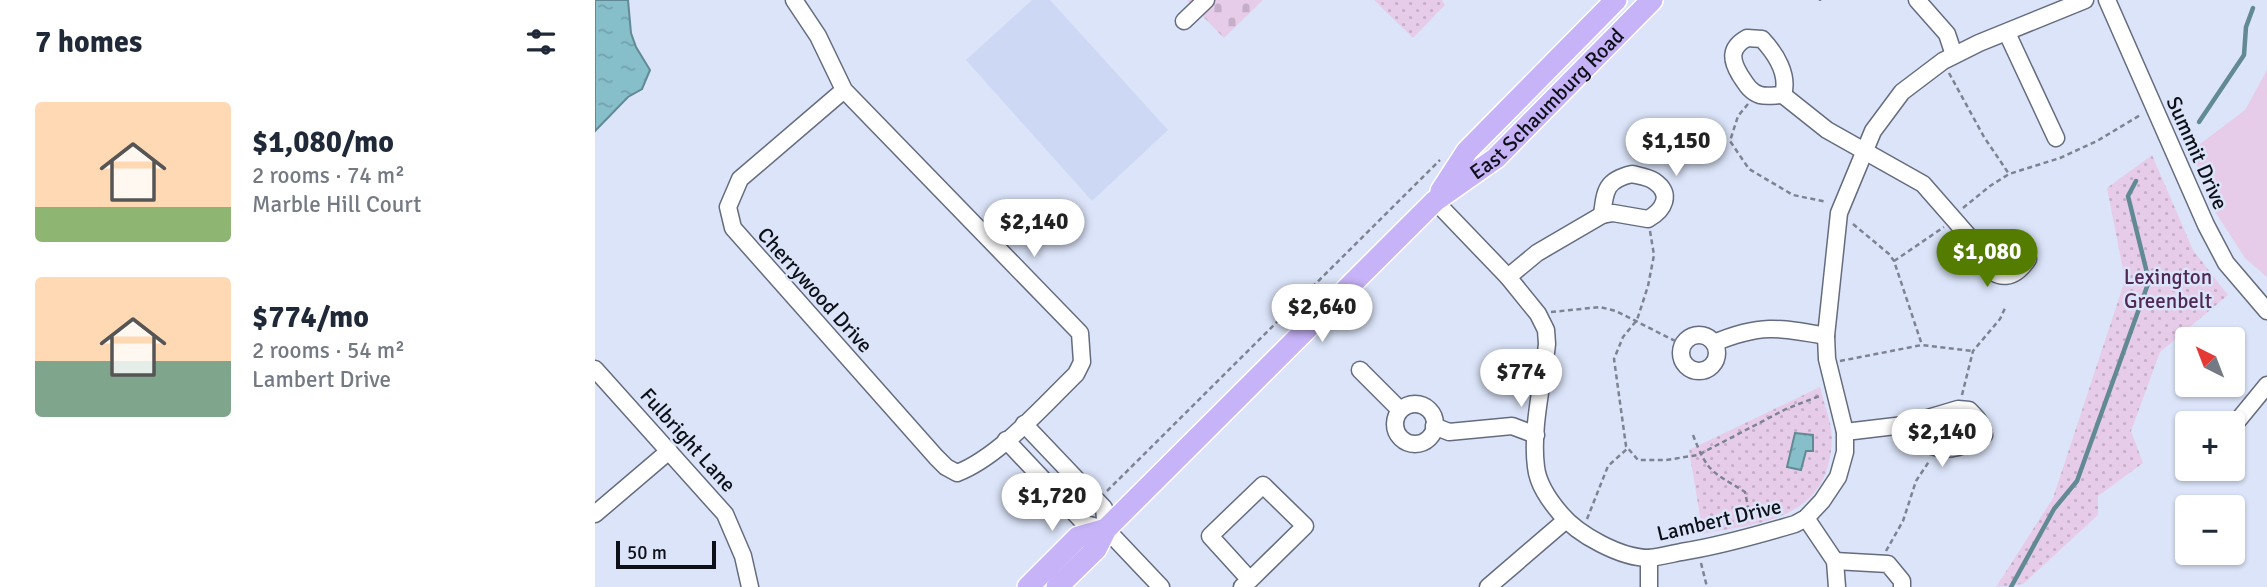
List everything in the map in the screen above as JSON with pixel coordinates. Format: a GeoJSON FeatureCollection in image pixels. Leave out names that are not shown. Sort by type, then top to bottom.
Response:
{"type":"FeatureCollection","features":[{"type":"Feature","properties":{"kind":"main road","name":"East Schaumburg Road"},"geometry":{"type":"LineString","coordinates":[[1435,201],[1467,151],[1616,0]]}},
{"type":"Feature","properties":{"kind":"main road","name":"East Schaumburg Road"},"geometry":{"type":"LineString","coordinates":[[1057,587],[1096,549],[1106,529],[1435,201],[1496,158],[1652,0]]}},
{"type":"Feature","properties":{"kind":"main road","name":"East Schaumburg Road"},"geometry":{"type":"LineString","coordinates":[[1028,587],[1078,537],[1106,529]]}},
{"type":"Feature","properties":{"kind":"street","name":"Cherrywood Drive"},"geometry":{"type":"LineString","coordinates":[[794,0],[818,36],[844,90],[1080,333],[1082,362],[1076,374],[1006,440],[974,466],[957,472],[946,467],[733,228],[728,207],[740,179],[844,90]]}},
{"type":"Feature","properties":{"kind":"street"},"geometry":{"type":"LineString","coordinates":[[1184,21],[1206,0]]}},
{"type":"Feature","properties":{"kind":"street"},"geometry":{"type":"LineString","coordinates":[[1917,0],[1947,34],[1948,58]]}},
{"type":"Feature","properties":{"kind":"street","name":"Lambert Drive"},"geometry":{"type":"LineString","coordinates":[[1435,201],[1508,277],[1538,314],[1546,330],[1547,344],[1536,435],[1536,467],[1541,486],[1566,520],[1602,544],[1649,558],[1697,550],[1795,524],[1806,518],[1822,501],[1838,477],[1845,452],[1845,432],[1826,359],[1826,336],[1839,213],[1863,150],[1886,110],[1902,92],[1948,58],[2085,0]]}},
{"type":"Feature","properties":{"kind":"street","name":"Summit Drive"},"geometry":{"type":"LineString","coordinates":[[2107,0],[2216,244],[2226,263],[2267,311]]}},
{"type":"Feature","properties":{"kind":"street"},"geometry":{"type":"LineString","coordinates":[[2007,33],[2056,138]]}},
{"type":"Feature","properties":{"kind":"street"},"geometry":{"type":"LineString","coordinates":[[1783,95],[1827,130],[1923,184],[1977,247]]}},
{"type":"Feature","properties":{"kind":"street"},"geometry":{"type":"LineString","coordinates":[[1508,277],[1537,253],[1602,215],[1613,213],[1648,219],[1658,214],[1665,202],[1664,192],[1653,180],[1632,174],[1618,177],[1608,186],[1602,215]]}},
{"type":"Feature","properties":{"kind":"street"},"geometry":{"type":"LineString","coordinates":[[1714,343],[1741,331],[1767,328],[1826,336]]}},
{"type":"Feature","properties":{"kind":"street"},"geometry":{"type":"LineString","coordinates":[[1700,335],[1714,343],[1716,360],[1708,368],[1697,371],[1691,369],[1681,356],[1683,345],[1690,337],[1700,335]]}},
{"type":"Feature","properties":{"kind":"street","name":"Fulbright Lane"},"geometry":{"type":"LineString","coordinates":[[595,369],[725,514],[743,556],[750,587]]}},
{"type":"Feature","properties":{"kind":"street"},"geometry":{"type":"LineString","coordinates":[[1360,370],[1400,410]]}},
{"type":"Feature","properties":{"kind":"street"},"geometry":{"type":"LineString","coordinates":[[2245,412],[2267,385]]}},
{"type":"Feature","properties":{"kind":"street"},"geometry":{"type":"LineString","coordinates":[[1411,404],[1423,406],[1432,414],[1434,426],[1428,438],[1409,443],[1398,435],[1395,422],[1400,410],[1411,404]]}},
{"type":"Feature","properties":{"kind":"street"},"geometry":{"type":"LineString","coordinates":[[1845,432],[1903,425],[1961,409],[1969,410],[1977,418],[1983,435],[1975,443],[1945,451],[1937,450],[1903,425]]}},
{"type":"Feature","properties":{"kind":"street"},"geometry":{"type":"LineString","coordinates":[[1024,424],[1104,509],[1106,529]]}},
{"type":"Feature","properties":{"kind":"street"},"geometry":{"type":"LineString","coordinates":[[1434,426],[1449,432],[1512,426],[1536,435]]}},
{"type":"Feature","properties":{"kind":"street"},"geometry":{"type":"LineString","coordinates":[[1006,440],[1085,524],[1106,529],[1161,587]]}},
{"type":"Feature","properties":{"kind":"street"},"geometry":{"type":"LineString","coordinates":[[595,514],[670,451]]}},
{"type":"Feature","properties":{"kind":"street"},"geometry":{"type":"LineString","coordinates":[[1263,485],[1305,526],[1246,583],[1210,536],[1263,485]]}},
{"type":"Feature","properties":{"kind":"street"},"geometry":{"type":"LineString","coordinates":[[1806,518],[1835,561],[1837,587]]}},
{"type":"Feature","properties":{"kind":"street"},"geometry":{"type":"LineString","coordinates":[[1488,587],[1566,520]]}},
{"type":"Feature","properties":{"kind":"street"},"geometry":{"type":"LineString","coordinates":[[1649,558],[1649,587]]}},
{"type":"Feature","properties":{"kind":"street"},"geometry":{"type":"LineString","coordinates":[[1835,561],[1888,564],[1902,581],[1902,587]]}},
{"type":"Feature","properties":{"kind":"path"},"geometry":{"type":"LineString","coordinates":[[1948,58],[1984,138],[2009,174]]}},
{"type":"Feature","properties":{"kind":"path"},"geometry":{"type":"LineString","coordinates":[[1894,261],[2009,174],[2060,158],[2097,141],[2154,108]]}},
{"type":"Feature","properties":{"kind":"path"},"geometry":{"type":"LineString","coordinates":[[1097,501],[1444,155]]}},
{"type":"Feature","properties":{"kind":"path"},"geometry":{"type":"LineString","coordinates":[[1648,219],[1654,255],[1649,286],[1637,320],[1623,337],[1614,359],[1627,448],[1638,460],[1666,460],[1701,454],[1786,409],[1835,392]]}},
{"type":"Feature","properties":{"kind":"path"},"geometry":{"type":"LineString","coordinates":[[1961,409],[1963,387],[1973,351],[2000,319],[2006,306]]}},
{"type":"Feature","properties":{"kind":"path"},"geometry":{"type":"LineString","coordinates":[[1538,314],[1563,309],[1600,307],[1637,320],[1683,345]]}},
{"type":"Feature","properties":{"kind":"path"},"geometry":{"type":"LineString","coordinates":[[1826,359],[1842,361],[1923,345],[1973,351]]}},
{"type":"Feature","properties":{"kind":"path"},"geometry":{"type":"LineString","coordinates":[[1693,435],[1714,475],[1745,492],[1751,520],[1755,520],[1758,534]]}},
{"type":"Feature","properties":{"kind":"path"},"geometry":{"type":"LineString","coordinates":[[1581,532],[1608,466],[1627,448]]}},
{"type":"Feature","properties":{"kind":"path"},"geometry":{"type":"LineString","coordinates":[[1882,564],[1883,556],[1903,521],[1916,481],[1937,450]]}},
{"type":"Feature","properties":{"kind":"path"},"geometry":{"type":"LineString","coordinates":[[1749,512],[1757,506]]}},
{"type":"Feature","properties":{"kind":"path"},"geometry":{"type":"LineString","coordinates":[[1697,550],[1707,587]]}},
{"type":"Feature","properties":{"kind":"shaded area"},"geometry":{"type":"Polygon","coordinates":[[[1032,0],[1050,0],[1168,130],[1092,201],[966,60],[1032,0]]]}},
{"type":"Feature","properties":{"kind":"green space"},"geometry":{"type":"Polygon","coordinates":[[[1187,0],[1263,0],[1224,38],[1187,0]]]}},
{"type":"Feature","properties":{"kind":"green space"},"geometry":{"type":"Polygon","coordinates":[[[1374,0],[1442,0],[1445,5],[1413,38],[1374,0]]]}},
{"type":"Feature","properties":{"kind":"green space"},"geometry":{"type":"Polygon","coordinates":[[[2267,70],[2267,277],[2245,258],[2210,204],[2192,150],[2245,110],[2267,70]]]}},
{"type":"Feature","properties":{"kind":"green space","name":"Lexington Greenbelt"},"geometry":{"type":"Polygon","coordinates":[[[2152,155],[2193,250],[2228,295],[2190,327],[2175,327],[2175,339],[2160,352],[2131,431],[2143,463],[2098,496],[2098,515],[2023,584],[1996,587],[2053,498],[2125,280],[2107,188],[2152,155]]]}},
{"type":"Feature","properties":{"kind":"green space"},"geometry":{"type":"Polygon","coordinates":[[[1820,387],[1832,439],[1828,466],[1820,485],[1808,499],[1777,517],[1703,534],[1689,450],[1820,387]]]}},
{"type":"Feature","properties":{"kind":"water"},"geometry":{"type":"Polygon","coordinates":[[[595,0],[628,0],[631,33],[650,70],[642,89],[628,97],[595,131],[595,0]]]}},
{"type":"Feature","properties":{"kind":"water"},"geometry":{"type":"Polygon","coordinates":[[[1795,433],[1813,435],[1813,451],[1806,451],[1801,470],[1787,467],[1795,433]]]}},
{"type":"Feature","properties":{"kind":"waterway"},"geometry":{"type":"LineString","coordinates":[[2199,122],[2244,55],[2246,27],[2253,8]]}},
{"type":"Feature","properties":{"kind":"waterway"},"geometry":{"type":"LineString","coordinates":[[2011,587],[2054,509],[2077,481],[2149,281],[2128,196],[2136,181]]}}]}
